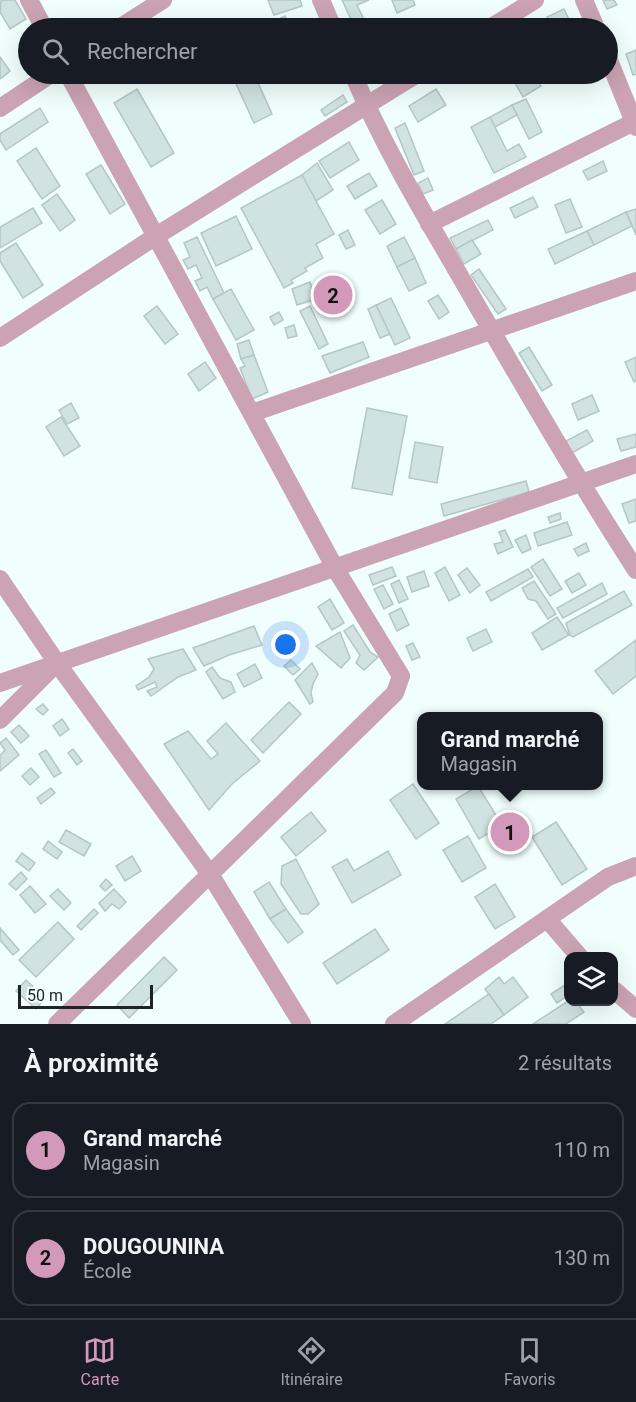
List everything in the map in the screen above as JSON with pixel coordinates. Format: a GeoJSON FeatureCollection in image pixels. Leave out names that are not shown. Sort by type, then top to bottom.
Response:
{"type":"FeatureCollection","features":[{"type":"Feature","properties":{"kind":"street"},"geometry":{"type":"LineString","coordinates":[[29,0],[39,18]]}},
{"type":"Feature","properties":{"kind":"street"},"geometry":{"type":"LineString","coordinates":[[135,18],[163,0]]}},
{"type":"Feature","properties":{"kind":"street"},"geometry":{"type":"LineString","coordinates":[[321,0],[329,18]]}},
{"type":"Feature","properties":{"kind":"street"},"geometry":{"type":"LineString","coordinates":[[506,18],[535,0]]}},
{"type":"Feature","properties":{"kind":"street"},"geometry":{"type":"LineString","coordinates":[[584,0],[592,18]]}},
{"type":"Feature","properties":{"kind":"street"},"geometry":{"type":"LineString","coordinates":[[429,224],[635,124],[618,82]]}},
{"type":"Feature","properties":{"kind":"street"},"geometry":{"type":"LineString","coordinates":[[0,108],[36,84]]}},
{"type":"Feature","properties":{"kind":"street"},"geometry":{"type":"LineString","coordinates":[[57,1024],[395,693],[401,676],[335,568],[73,84]]}},
{"type":"Feature","properties":{"kind":"street"},"geometry":{"type":"LineString","coordinates":[[357,84],[429,224],[580,484],[636,570]]}},
{"type":"Feature","properties":{"kind":"street"},"geometry":{"type":"LineString","coordinates":[[0,338],[156,236],[401,84]]}},
{"type":"Feature","properties":{"kind":"street"},"geometry":{"type":"LineString","coordinates":[[252,413],[636,281]]}},
{"type":"Feature","properties":{"kind":"street"},"geometry":{"type":"LineString","coordinates":[[0,683],[636,465]]}},
{"type":"Feature","properties":{"kind":"street"},"geometry":{"type":"LineString","coordinates":[[0,579],[57,663],[210,874],[302,1024]]}},
{"type":"Feature","properties":{"kind":"street"},"geometry":{"type":"LineString","coordinates":[[0,720],[57,663]]}},
{"type":"Feature","properties":{"kind":"street"},"geometry":{"type":"LineString","coordinates":[[394,1024],[608,877],[636,866]]}},
{"type":"Feature","properties":{"kind":"street"},"geometry":{"type":"LineString","coordinates":[[547,919],[575,952]]}},
{"type":"Feature","properties":{"kind":"street"},"geometry":{"type":"LineString","coordinates":[[618,993],[636,1009]]}},
{"type":"Feature","properties":{"kind":"building"},"geometry":{"type":"Polygon","coordinates":[[[1,0],[15,0],[25,18],[18,18],[18,24],[10,29],[0,12],[1,0]]]}},
{"type":"Feature","properties":{"kind":"building"},"geometry":{"type":"Polygon","coordinates":[[[268,0],[300,0],[302,6],[274,15],[268,0]]]}},
{"type":"Feature","properties":{"kind":"building"},"geometry":{"type":"Polygon","coordinates":[[[342,0],[369,0],[357,5],[363,18],[350,18],[342,0]]]}},
{"type":"Feature","properties":{"kind":"building"},"geometry":{"type":"Polygon","coordinates":[[[392,0],[413,0],[415,5],[397,13],[392,0]]]}},
{"type":"Feature","properties":{"kind":"building"},"geometry":{"type":"Polygon","coordinates":[[[603,0],[614,0],[617,5],[607,9],[603,0]]]}},
{"type":"Feature","properties":{"kind":"building"},"geometry":{"type":"Polygon","coordinates":[[[564,9],[568,18],[547,18],[564,9]]]}},
{"type":"Feature","properties":{"kind":"building"},"geometry":{"type":"Polygon","coordinates":[[[636,50],[636,74],[633,75],[626,54],[636,50]]]}},
{"type":"Feature","properties":{"kind":"building"},"geometry":{"type":"Polygon","coordinates":[[[0,57],[10,71],[0,79],[0,57]]]}},
{"type":"Feature","properties":{"kind":"building"},"geometry":{"type":"Polygon","coordinates":[[[236,84],[258,84],[272,114],[254,123],[236,84]]]}},
{"type":"Feature","properties":{"kind":"building"},"geometry":{"type":"Polygon","coordinates":[[[516,84],[540,84],[541,86],[523,97],[516,84]]]}},
{"type":"Feature","properties":{"kind":"building"},"geometry":{"type":"Polygon","coordinates":[[[137,89],[174,153],[151,167],[114,103],[137,89]]]}},
{"type":"Feature","properties":{"kind":"building"},"geometry":{"type":"Polygon","coordinates":[[[436,89],[446,105],[418,122],[409,106],[436,89]]]}},
{"type":"Feature","properties":{"kind":"building"},"geometry":{"type":"Polygon","coordinates":[[[343,95],[347,102],[325,116],[321,110],[343,95]]]}},
{"type":"Feature","properties":{"kind":"building"},"geometry":{"type":"Polygon","coordinates":[[[526,99],[542,132],[529,139],[512,105],[526,99]]]}},
{"type":"Feature","properties":{"kind":"building"},"geometry":{"type":"Polygon","coordinates":[[[512,105],[517,115],[495,127],[490,117],[512,105]]]}},
{"type":"Feature","properties":{"kind":"building"},"geometry":{"type":"Polygon","coordinates":[[[40,108],[48,122],[6,150],[0,140],[0,134],[40,108]]]}},
{"type":"Feature","properties":{"kind":"building"},"geometry":{"type":"Polygon","coordinates":[[[490,117],[507,151],[519,144],[526,157],[494,173],[471,127],[490,117]]]}},
{"type":"Feature","properties":{"kind":"building"},"geometry":{"type":"Polygon","coordinates":[[[405,123],[424,171],[414,175],[395,128],[405,123]]]}},
{"type":"Feature","properties":{"kind":"building"},"geometry":{"type":"Polygon","coordinates":[[[349,142],[359,160],[330,178],[319,161],[349,142]]]}},
{"type":"Feature","properties":{"kind":"building"},"geometry":{"type":"Polygon","coordinates":[[[36,148],[60,186],[42,199],[17,161],[36,148]]]}},
{"type":"Feature","properties":{"kind":"building"},"geometry":{"type":"Polygon","coordinates":[[[603,161],[607,171],[588,180],[583,171],[603,161]]]}},
{"type":"Feature","properties":{"kind":"building"},"geometry":{"type":"Polygon","coordinates":[[[317,163],[333,190],[316,201],[302,175],[317,163]]]}},
{"type":"Feature","properties":{"kind":"building"},"geometry":{"type":"Polygon","coordinates":[[[101,165],[125,204],[110,214],[86,174],[101,165]]]}},
{"type":"Feature","properties":{"kind":"building"},"geometry":{"type":"Polygon","coordinates":[[[369,173],[377,186],[355,199],[347,186],[369,173]]]}},
{"type":"Feature","properties":{"kind":"building"},"geometry":{"type":"Polygon","coordinates":[[[302,175],[334,234],[316,244],[323,258],[305,268],[307,271],[291,280],[293,283],[284,288],[241,208],[302,175]]]}},
{"type":"Feature","properties":{"kind":"building"},"geometry":{"type":"Polygon","coordinates":[[[428,178],[433,190],[423,194],[418,183],[428,178]]]}},
{"type":"Feature","properties":{"kind":"building"},"geometry":{"type":"Polygon","coordinates":[[[57,194],[75,220],[60,231],[42,205],[57,194]]]}},
{"type":"Feature","properties":{"kind":"building"},"geometry":{"type":"Polygon","coordinates":[[[533,197],[538,207],[515,218],[510,208],[533,197]]]}},
{"type":"Feature","properties":{"kind":"building"},"geometry":{"type":"Polygon","coordinates":[[[570,199],[582,227],[566,233],[555,205],[570,199]]]}},
{"type":"Feature","properties":{"kind":"building"},"geometry":{"type":"Polygon","coordinates":[[[382,200],[396,224],[380,234],[365,210],[382,200]]]}},
{"type":"Feature","properties":{"kind":"building"},"geometry":{"type":"Polygon","coordinates":[[[33,208],[42,223],[0,248],[0,227],[33,208]]]}},
{"type":"Feature","properties":{"kind":"building"},"geometry":{"type":"Polygon","coordinates":[[[636,209],[636,235],[626,212],[636,209]]]}},
{"type":"Feature","properties":{"kind":"building"},"geometry":{"type":"Polygon","coordinates":[[[626,212],[632,226],[594,245],[587,231],[626,212]]]}},
{"type":"Feature","properties":{"kind":"building"},"geometry":{"type":"Polygon","coordinates":[[[236,216],[252,249],[216,266],[201,233],[236,216]]]}},
{"type":"Feature","properties":{"kind":"building"},"geometry":{"type":"Polygon","coordinates":[[[488,220],[493,230],[456,249],[450,238],[488,220]]]}},
{"type":"Feature","properties":{"kind":"building"},"geometry":{"type":"Polygon","coordinates":[[[348,230],[355,245],[346,249],[339,235],[348,230]]]}},
{"type":"Feature","properties":{"kind":"building"},"geometry":{"type":"Polygon","coordinates":[[[587,231],[594,245],[555,264],[548,249],[587,231]]]}},
{"type":"Feature","properties":{"kind":"building"},"geometry":{"type":"Polygon","coordinates":[[[197,237],[224,293],[213,299],[207,287],[200,291],[195,281],[202,278],[196,265],[188,269],[183,260],[190,257],[184,243],[197,237]]]}},
{"type":"Feature","properties":{"kind":"building"},"geometry":{"type":"Polygon","coordinates":[[[404,237],[415,258],[397,267],[387,246],[404,237]]]}},
{"type":"Feature","properties":{"kind":"building"},"geometry":{"type":"Polygon","coordinates":[[[472,240],[481,254],[464,264],[456,249],[472,240]]]}},
{"type":"Feature","properties":{"kind":"building"},"geometry":{"type":"Polygon","coordinates":[[[16,243],[43,285],[23,298],[0,261],[0,253],[16,243]]]}},
{"type":"Feature","properties":{"kind":"building"},"geometry":{"type":"Polygon","coordinates":[[[415,258],[426,283],[409,291],[397,267],[415,258]]]}},
{"type":"Feature","properties":{"kind":"building"},"geometry":{"type":"Polygon","coordinates":[[[479,269],[506,309],[498,314],[471,275],[479,269]]]}},
{"type":"Feature","properties":{"kind":"building"},"geometry":{"type":"Polygon","coordinates":[[[310,282],[316,299],[297,305],[292,289],[310,282]]]}},
{"type":"Feature","properties":{"kind":"building"},"geometry":{"type":"Polygon","coordinates":[[[338,288],[343,297],[332,304],[327,295],[338,288]]]}},
{"type":"Feature","properties":{"kind":"building"},"geometry":{"type":"Polygon","coordinates":[[[231,289],[254,330],[236,340],[213,299],[231,289]]]}},
{"type":"Feature","properties":{"kind":"building"},"geometry":{"type":"Polygon","coordinates":[[[438,295],[449,312],[439,319],[428,301],[438,295]]]}},
{"type":"Feature","properties":{"kind":"building"},"geometry":{"type":"Polygon","coordinates":[[[391,298],[410,338],[395,345],[376,305],[391,298]]]}},
{"type":"Feature","properties":{"kind":"building"},"geometry":{"type":"Polygon","coordinates":[[[376,305],[390,334],[380,338],[368,309],[376,305]]]}},
{"type":"Feature","properties":{"kind":"building"},"geometry":{"type":"Polygon","coordinates":[[[157,306],[178,334],[165,344],[144,316],[157,306]]]}},
{"type":"Feature","properties":{"kind":"building"},"geometry":{"type":"Polygon","coordinates":[[[310,306],[328,344],[319,349],[300,311],[310,306]]]}},
{"type":"Feature","properties":{"kind":"building"},"geometry":{"type":"Polygon","coordinates":[[[279,312],[283,320],[274,325],[270,317],[279,312]]]}},
{"type":"Feature","properties":{"kind":"building"},"geometry":{"type":"Polygon","coordinates":[[[294,325],[297,336],[288,338],[285,328],[294,325]]]}},
{"type":"Feature","properties":{"kind":"building"},"geometry":{"type":"Polygon","coordinates":[[[249,340],[254,355],[241,359],[237,344],[249,340]]]}},
{"type":"Feature","properties":{"kind":"building"},"geometry":{"type":"Polygon","coordinates":[[[363,342],[369,357],[330,373],[322,356],[363,342]]]}},
{"type":"Feature","properties":{"kind":"building"},"geometry":{"type":"Polygon","coordinates":[[[529,347],[552,385],[542,391],[519,353],[529,347]]]}},
{"type":"Feature","properties":{"kind":"building"},"geometry":{"type":"Polygon","coordinates":[[[254,355],[268,392],[252,399],[240,368],[245,366],[241,359],[254,355]]]}},
{"type":"Feature","properties":{"kind":"building"},"geometry":{"type":"Polygon","coordinates":[[[636,357],[636,381],[634,382],[625,362],[636,357]]]}},
{"type":"Feature","properties":{"kind":"building"},"geometry":{"type":"Polygon","coordinates":[[[205,362],[216,378],[199,391],[188,374],[205,362]]]}},
{"type":"Feature","properties":{"kind":"building"},"geometry":{"type":"Polygon","coordinates":[[[592,395],[599,411],[578,420],[572,404],[592,395]]]}},
{"type":"Feature","properties":{"kind":"building"},"geometry":{"type":"Polygon","coordinates":[[[71,403],[79,418],[67,424],[59,410],[71,403]]]}},
{"type":"Feature","properties":{"kind":"building"},"geometry":{"type":"Polygon","coordinates":[[[367,408],[407,416],[392,495],[352,488],[367,408]]]}},
{"type":"Feature","properties":{"kind":"building"},"geometry":{"type":"Polygon","coordinates":[[[61,417],[80,446],[64,456],[46,427],[61,417]]]}},
{"type":"Feature","properties":{"kind":"building"},"geometry":{"type":"Polygon","coordinates":[[[587,430],[593,441],[572,453],[566,441],[587,430]]]}},
{"type":"Feature","properties":{"kind":"building"},"geometry":{"type":"Polygon","coordinates":[[[636,434],[636,447],[621,451],[617,439],[636,434]]]}},
{"type":"Feature","properties":{"kind":"building"},"geometry":{"type":"Polygon","coordinates":[[[415,442],[443,447],[437,483],[409,478],[415,442]]]}},
{"type":"Feature","properties":{"kind":"building"},"geometry":{"type":"Polygon","coordinates":[[[526,481],[529,492],[444,516],[441,504],[526,481]]]}},
{"type":"Feature","properties":{"kind":"building"},"geometry":{"type":"Polygon","coordinates":[[[636,499],[636,521],[629,523],[622,504],[636,499]]]}},
{"type":"Feature","properties":{"kind":"building"},"geometry":{"type":"Polygon","coordinates":[[[560,513],[561,519],[550,523],[548,517],[560,513]]]}},
{"type":"Feature","properties":{"kind":"building"},"geometry":{"type":"Polygon","coordinates":[[[567,522],[572,535],[538,546],[534,533],[567,522]]]}},
{"type":"Feature","properties":{"kind":"building"},"geometry":{"type":"Polygon","coordinates":[[[505,530],[513,547],[498,554],[494,544],[503,542],[499,532],[505,530]]]}},
{"type":"Feature","properties":{"kind":"building"},"geometry":{"type":"Polygon","coordinates":[[[526,535],[531,549],[522,553],[515,540],[526,535]]]}},
{"type":"Feature","properties":{"kind":"building"},"geometry":{"type":"Polygon","coordinates":[[[586,543],[589,551],[578,556],[574,549],[586,543]]]}},
{"type":"Feature","properties":{"kind":"building"},"geometry":{"type":"Polygon","coordinates":[[[543,559],[562,589],[550,596],[531,567],[543,559]]]}},
{"type":"Feature","properties":{"kind":"building"},"geometry":{"type":"Polygon","coordinates":[[[392,567],[396,576],[373,585],[369,575],[392,567]]]}},
{"type":"Feature","properties":{"kind":"building"},"geometry":{"type":"Polygon","coordinates":[[[445,567],[460,595],[449,601],[435,573],[445,567]]]}},
{"type":"Feature","properties":{"kind":"building"},"geometry":{"type":"Polygon","coordinates":[[[467,568],[480,585],[470,593],[458,575],[467,568]]]}},
{"type":"Feature","properties":{"kind":"building"},"geometry":{"type":"Polygon","coordinates":[[[528,569],[533,577],[491,601],[486,592],[528,569]]]}},
{"type":"Feature","properties":{"kind":"building"},"geometry":{"type":"Polygon","coordinates":[[[424,571],[429,586],[412,592],[407,577],[424,571]]]}},
{"type":"Feature","properties":{"kind":"building"},"geometry":{"type":"Polygon","coordinates":[[[579,573],[586,585],[572,593],[565,581],[579,573]]]}},
{"type":"Feature","properties":{"kind":"building"},"geometry":{"type":"Polygon","coordinates":[[[399,580],[408,599],[399,603],[391,584],[399,580]]]}},
{"type":"Feature","properties":{"kind":"building"},"geometry":{"type":"Polygon","coordinates":[[[534,581],[556,614],[548,619],[536,601],[528,599],[522,588],[534,581]]]}},
{"type":"Feature","properties":{"kind":"building"},"geometry":{"type":"Polygon","coordinates":[[[602,583],[607,594],[563,618],[557,608],[602,583]]]}},
{"type":"Feature","properties":{"kind":"building"},"geometry":{"type":"Polygon","coordinates":[[[383,585],[393,604],[384,609],[374,589],[383,585]]]}},
{"type":"Feature","properties":{"kind":"building"},"geometry":{"type":"Polygon","coordinates":[[[624,591],[632,605],[573,637],[570,635],[566,623],[624,591]]]}},
{"type":"Feature","properties":{"kind":"building"},"geometry":{"type":"Polygon","coordinates":[[[330,599],[344,623],[332,630],[318,607],[330,599]]]}},
{"type":"Feature","properties":{"kind":"building"},"geometry":{"type":"Polygon","coordinates":[[[401,608],[409,625],[397,631],[389,614],[401,608]]]}},
{"type":"Feature","properties":{"kind":"building"},"geometry":{"type":"Polygon","coordinates":[[[557,617],[569,635],[542,650],[532,633],[557,617]]]}},
{"type":"Feature","properties":{"kind":"building"},"geometry":{"type":"Polygon","coordinates":[[[353,625],[370,652],[378,657],[364,670],[356,663],[360,655],[344,631],[353,625]]]}},
{"type":"Feature","properties":{"kind":"building"},"geometry":{"type":"Polygon","coordinates":[[[254,626],[262,645],[229,655],[204,666],[193,648],[254,626]]]}},
{"type":"Feature","properties":{"kind":"building"},"geometry":{"type":"Polygon","coordinates":[[[486,629],[492,642],[473,651],[467,638],[486,629]]]}},
{"type":"Feature","properties":{"kind":"building"},"geometry":{"type":"Polygon","coordinates":[[[340,632],[350,658],[341,668],[316,646],[340,632]]]}},
{"type":"Feature","properties":{"kind":"building"},"geometry":{"type":"Polygon","coordinates":[[[636,640],[636,676],[613,694],[595,671],[636,640]]]}},
{"type":"Feature","properties":{"kind":"building"},"geometry":{"type":"Polygon","coordinates":[[[413,643],[420,657],[412,660],[406,646],[413,643]]]}},
{"type":"Feature","properties":{"kind":"building"},"geometry":{"type":"Polygon","coordinates":[[[183,649],[196,670],[178,677],[151,696],[147,691],[157,687],[155,682],[138,690],[136,686],[149,677],[154,669],[148,659],[183,649]]]}},
{"type":"Feature","properties":{"kind":"building"},"geometry":{"type":"Polygon","coordinates":[[[291,660],[300,669],[293,675],[284,666],[291,660]]]}},
{"type":"Feature","properties":{"kind":"building"},"geometry":{"type":"Polygon","coordinates":[[[312,663],[318,674],[311,693],[313,702],[310,704],[295,680],[312,663]]]}},
{"type":"Feature","properties":{"kind":"building"},"geometry":{"type":"Polygon","coordinates":[[[255,664],[262,678],[244,687],[237,674],[255,664]]]}},
{"type":"Feature","properties":{"kind":"building"},"geometry":{"type":"Polygon","coordinates":[[[212,667],[220,678],[231,682],[235,692],[223,699],[206,672],[212,667]]]}},
{"type":"Feature","properties":{"kind":"building"},"geometry":{"type":"Polygon","coordinates":[[[289,702],[301,714],[263,753],[251,740],[289,702]]]}},
{"type":"Feature","properties":{"kind":"building"},"geometry":{"type":"Polygon","coordinates":[[[43,704],[48,710],[43,715],[36,709],[43,704]]]}},
{"type":"Feature","properties":{"kind":"building"},"geometry":{"type":"Polygon","coordinates":[[[62,719],[69,729],[60,736],[53,726],[62,719]]]}},
{"type":"Feature","properties":{"kind":"building"},"geometry":{"type":"Polygon","coordinates":[[[226,723],[260,761],[232,784],[209,810],[164,744],[188,731],[211,759],[218,754],[207,741],[226,723]]]}},
{"type":"Feature","properties":{"kind":"building"},"geometry":{"type":"Polygon","coordinates":[[[19,725],[29,736],[21,743],[11,732],[19,725]]]}},
{"type":"Feature","properties":{"kind":"building"},"geometry":{"type":"Polygon","coordinates":[[[6,738],[19,755],[0,771],[0,756],[5,750],[0,743],[6,738]]]}},
{"type":"Feature","properties":{"kind":"building"},"geometry":{"type":"Polygon","coordinates":[[[73,749],[82,761],[77,765],[68,753],[73,749]]]}},
{"type":"Feature","properties":{"kind":"building"},"geometry":{"type":"Polygon","coordinates":[[[46,750],[61,773],[54,777],[39,754],[46,750]]]}},
{"type":"Feature","properties":{"kind":"building"},"geometry":{"type":"Polygon","coordinates":[[[31,768],[39,777],[30,785],[22,776],[31,768]]]}},
{"type":"Feature","properties":{"kind":"building"},"geometry":{"type":"Polygon","coordinates":[[[413,784],[439,823],[416,839],[390,800],[413,784]]]}},
{"type":"Feature","properties":{"kind":"building"},"geometry":{"type":"Polygon","coordinates":[[[51,788],[55,793],[41,804],[37,798],[51,788]]]}},
{"type":"Feature","properties":{"kind":"building"},"geometry":{"type":"Polygon","coordinates":[[[471,790],[480,790],[502,825],[479,839],[456,799],[471,790]]]}},
{"type":"Feature","properties":{"kind":"building"},"geometry":{"type":"Polygon","coordinates":[[[311,812],[326,831],[296,856],[281,837],[311,812]]]}},
{"type":"Feature","properties":{"kind":"building"},"geometry":{"type":"Polygon","coordinates":[[[556,822],[587,869],[562,885],[532,837],[556,822]]]}},
{"type":"Feature","properties":{"kind":"building"},"geometry":{"type":"Polygon","coordinates":[[[66,830],[91,844],[84,856],[59,842],[66,830]]]}},
{"type":"Feature","properties":{"kind":"building"},"geometry":{"type":"Polygon","coordinates":[[[468,836],[486,868],[462,882],[443,850],[468,836]]]}},
{"type":"Feature","properties":{"kind":"building"},"geometry":{"type":"Polygon","coordinates":[[[48,841],[62,852],[57,859],[43,849],[48,841]]]}},
{"type":"Feature","properties":{"kind":"building"},"geometry":{"type":"Polygon","coordinates":[[[388,851],[401,875],[352,903],[332,867],[347,859],[354,871],[388,851]]]}},
{"type":"Feature","properties":{"kind":"building"},"geometry":{"type":"Polygon","coordinates":[[[22,853],[35,863],[29,871],[16,861],[22,853]]]}},
{"type":"Feature","properties":{"kind":"building"},"geometry":{"type":"Polygon","coordinates":[[[132,856],[141,871],[125,881],[116,866],[132,856]]]}},
{"type":"Feature","properties":{"kind":"building"},"geometry":{"type":"Polygon","coordinates":[[[296,859],[319,904],[308,914],[301,914],[281,884],[282,866],[296,859]]]}},
{"type":"Feature","properties":{"kind":"building"},"geometry":{"type":"Polygon","coordinates":[[[21,872],[27,879],[16,890],[9,884],[21,872]]]}},
{"type":"Feature","properties":{"kind":"building"},"geometry":{"type":"Polygon","coordinates":[[[106,879],[112,885],[105,891],[100,886],[106,879]]]}},
{"type":"Feature","properties":{"kind":"building"},"geometry":{"type":"Polygon","coordinates":[[[269,882],[286,909],[270,919],[254,892],[269,882]]]}},
{"type":"Feature","properties":{"kind":"building"},"geometry":{"type":"Polygon","coordinates":[[[495,884],[515,917],[495,929],[475,897],[495,884]]]}},
{"type":"Feature","properties":{"kind":"building"},"geometry":{"type":"Polygon","coordinates":[[[30,886],[46,904],[35,913],[20,895],[30,886]]]}},
{"type":"Feature","properties":{"kind":"building"},"geometry":{"type":"Polygon","coordinates":[[[58,889],[71,903],[64,910],[50,896],[58,889]]]}},
{"type":"Feature","properties":{"kind":"building"},"geometry":{"type":"Polygon","coordinates":[[[114,889],[126,902],[119,909],[112,904],[105,911],[99,903],[114,889]]]}},
{"type":"Feature","properties":{"kind":"building"},"geometry":{"type":"Polygon","coordinates":[[[94,909],[98,913],[81,930],[77,926],[94,909]]]}},
{"type":"Feature","properties":{"kind":"building"},"geometry":{"type":"Polygon","coordinates":[[[286,909],[303,932],[288,943],[270,919],[286,909]]]}},
{"type":"Feature","properties":{"kind":"building"},"geometry":{"type":"Polygon","coordinates":[[[58,922],[74,939],[36,977],[19,960],[58,922]]]}},
{"type":"Feature","properties":{"kind":"building"},"geometry":{"type":"Polygon","coordinates":[[[0,928],[19,950],[13,955],[0,940],[0,928]]]}},
{"type":"Feature","properties":{"kind":"building"},"geometry":{"type":"Polygon","coordinates":[[[375,929],[389,950],[337,984],[323,963],[375,929]]]}},
{"type":"Feature","properties":{"kind":"building"},"geometry":{"type":"Polygon","coordinates":[[[164,957],[177,970],[129,1018],[117,1005],[164,957]]]}},
{"type":"Feature","properties":{"kind":"building"},"geometry":{"type":"Polygon","coordinates":[[[499,977],[504,984],[513,977],[528,997],[504,1015],[485,989],[499,977]]]}},
{"type":"Feature","properties":{"kind":"building"},"geometry":{"type":"Polygon","coordinates":[[[26,980],[45,998],[36,1009],[16,991],[26,980]]]}},
{"type":"Feature","properties":{"kind":"building"},"geometry":{"type":"Polygon","coordinates":[[[564,986],[564,998],[557,1003],[551,994],[564,986]]]}},
{"type":"Feature","properties":{"kind":"building"},"geometry":{"type":"Polygon","coordinates":[[[489,994],[504,1015],[491,1024],[445,1024],[489,994]]]}},
{"type":"Feature","properties":{"kind":"building"},"geometry":{"type":"Polygon","coordinates":[[[564,1004],[564,1006],[579,1006],[584,1012],[566,1024],[533,1024],[564,1004]]]}},
{"type":"Feature","properties":{"kind":"place","name":"DOUGOUNINA"},"geometry":{"type":"Point","coordinates":[333,295]}},
{"type":"Feature","properties":{"kind":"place","name":"Grand marché"},"geometry":{"type":"Point","coordinates":[510,832]}}]}
